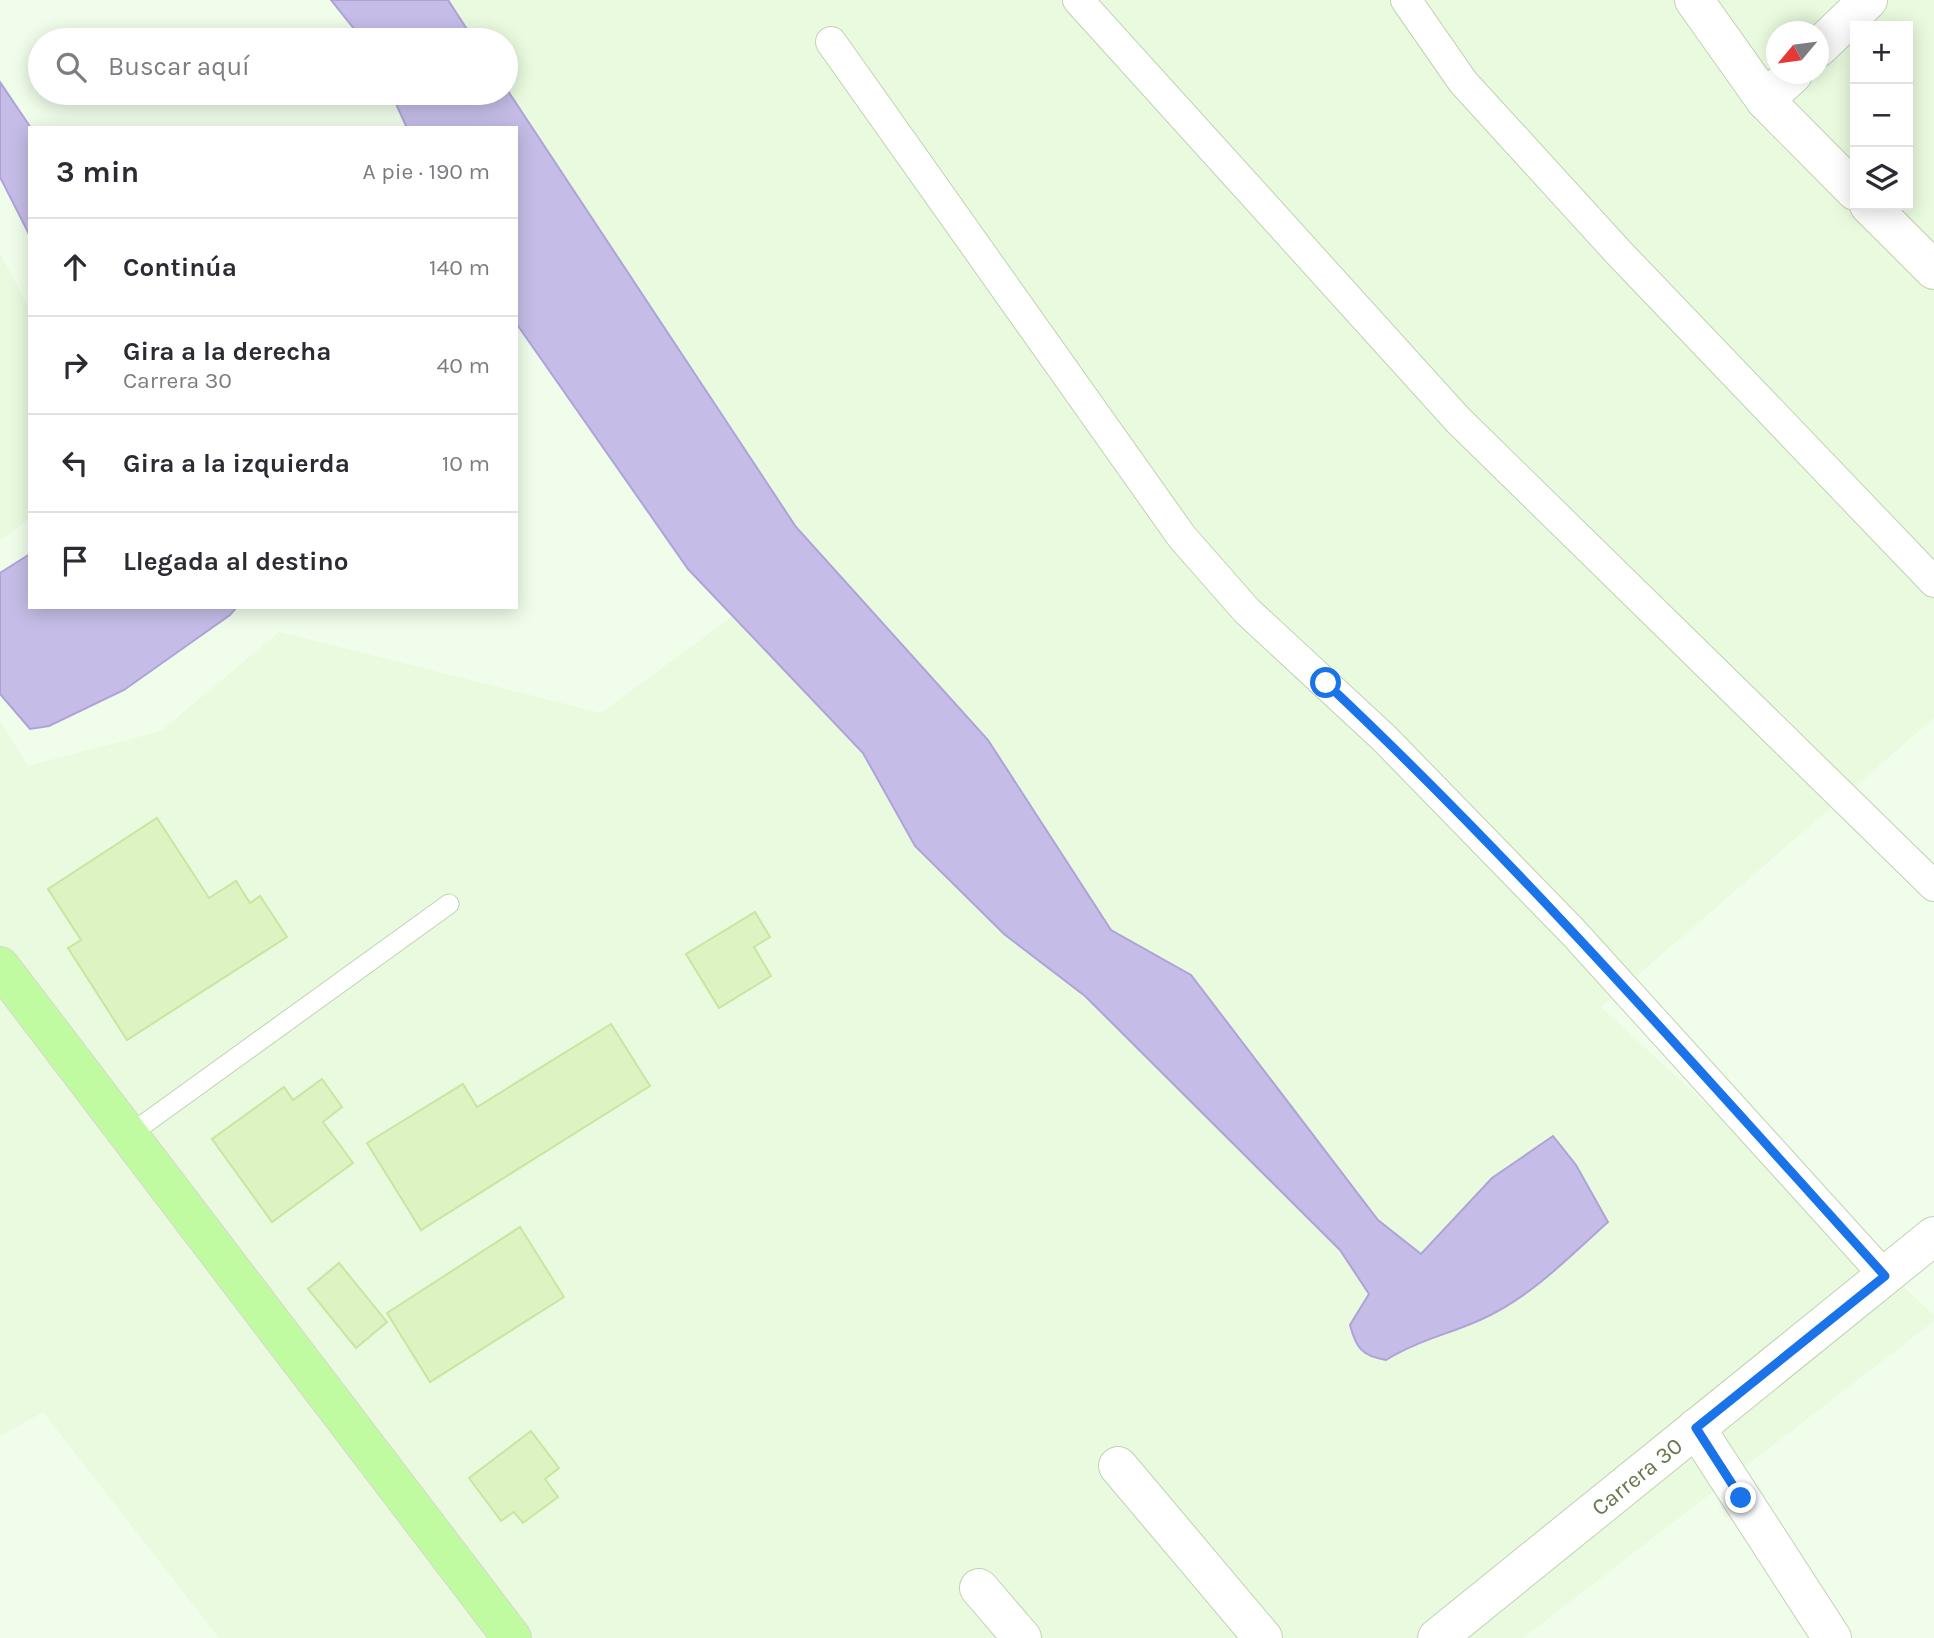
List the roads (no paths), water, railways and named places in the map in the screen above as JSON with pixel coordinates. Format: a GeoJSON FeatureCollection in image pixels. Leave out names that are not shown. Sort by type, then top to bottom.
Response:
{"type":"FeatureCollection","features":[{"type":"Feature","properties":{"kind":"main road"},"geometry":{"type":"LineString","coordinates":[[0,966],[512,1638]]}},
{"type":"Feature","properties":{"kind":"street"},"geometry":{"type":"LineString","coordinates":[[1077,0],[1458,421],[1934,886]]}},
{"type":"Feature","properties":{"kind":"street"},"geometry":{"type":"LineString","coordinates":[[1406,0],[1463,82],[1574,204],[1934,582]]}},
{"type":"Feature","properties":{"kind":"street"},"geometry":{"type":"LineString","coordinates":[[1695,0],[1766,100],[1850,186]]}},
{"type":"Feature","properties":{"kind":"street"},"geometry":{"type":"LineString","coordinates":[[1829,37],[1868,0]]}},
{"type":"Feature","properties":{"kind":"street"},"geometry":{"type":"LineString","coordinates":[[831,42],[1182,537],[1248,611],[1384,738],[1573,932],[1885,1276]]}},
{"type":"Feature","properties":{"kind":"street"},"geometry":{"type":"LineString","coordinates":[[1766,100],[1783,84]]}},
{"type":"Feature","properties":{"kind":"street"},"geometry":{"type":"LineString","coordinates":[[1874,210],[1934,270]]}},
{"type":"Feature","properties":{"kind":"street","name":"Carrera 30"},"geometry":{"type":"LineString","coordinates":[[1437,1638],[1934,1236]]}},
{"type":"Feature","properties":{"kind":"street"},"geometry":{"type":"LineString","coordinates":[[1696,1428],[1832,1638]]}},
{"type":"Feature","properties":{"kind":"street"},"geometry":{"type":"LineString","coordinates":[[1118,1466],[1263,1638]]}},
{"type":"Feature","properties":{"kind":"street"},"geometry":{"type":"LineString","coordinates":[[979,1588],[1022,1638]]}},
{"type":"Feature","properties":{"kind":"lane"},"geometry":{"type":"LineString","coordinates":[[129,1135],[449,904]]}}]}
